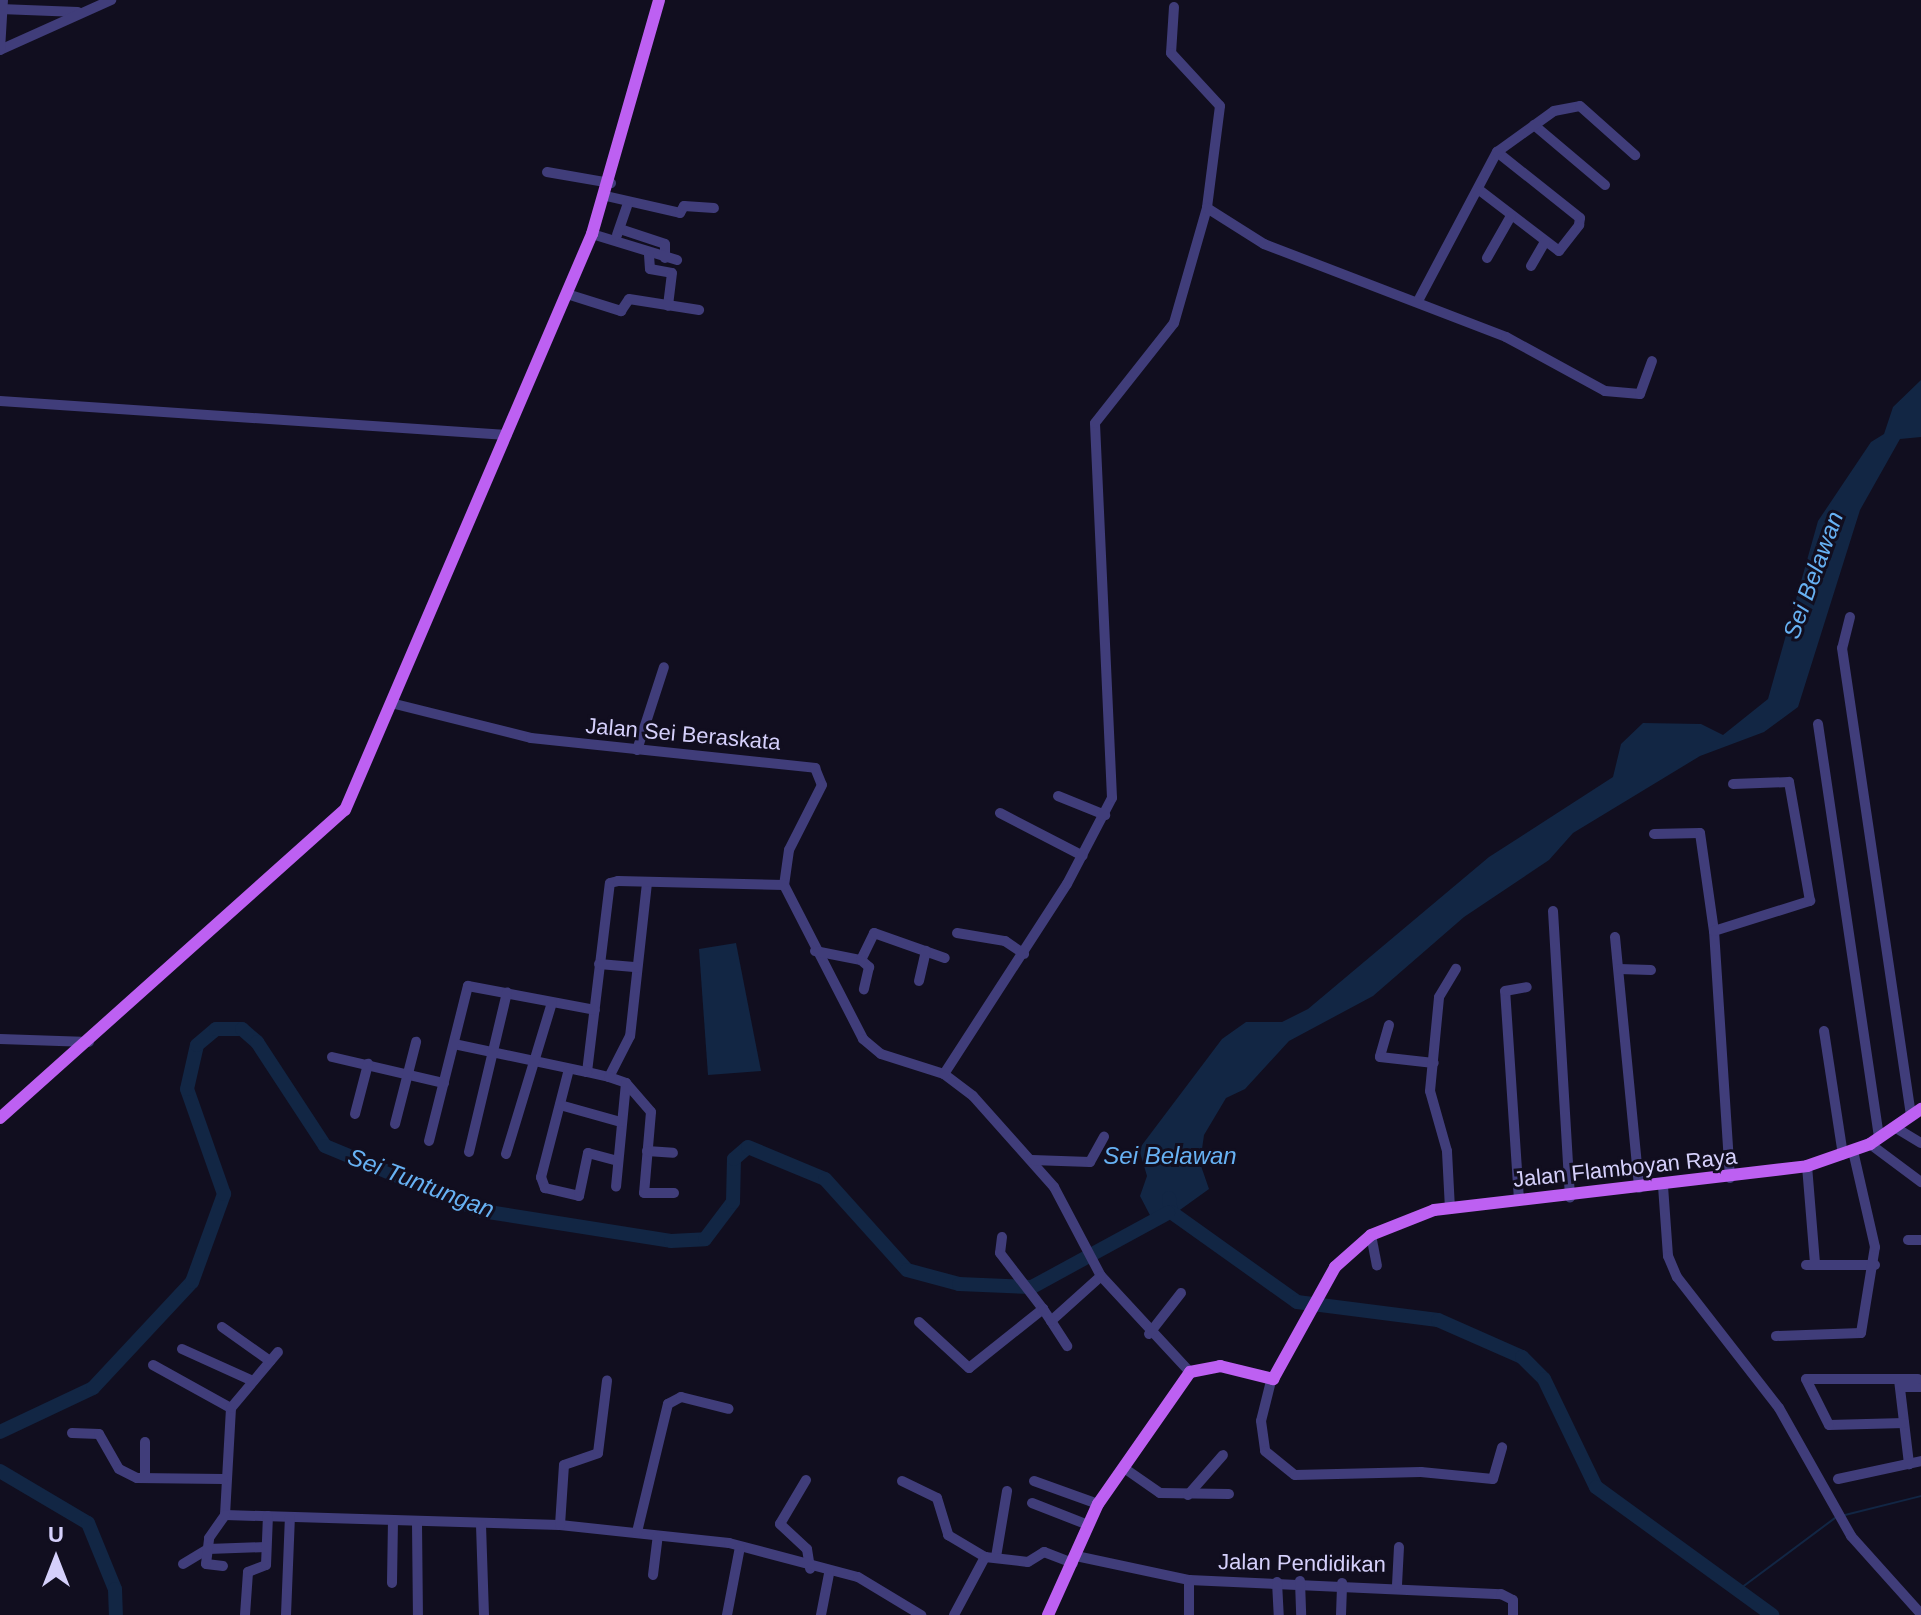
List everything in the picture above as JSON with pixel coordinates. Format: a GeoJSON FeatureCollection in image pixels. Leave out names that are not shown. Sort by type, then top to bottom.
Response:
{"type":"FeatureCollection","features":[{"type":"Feature","properties":{"kind":"main road"},"geometry":{"type":"LineString","coordinates":[[0,1118],[335,822],[391,703],[507,435],[577,297],[603,238],[617,197],[659,0]]}},
{"type":"Feature","properties":{"kind":"main road","name":"Jalan Flamboyan Raya"},"geometry":{"type":"LineString","coordinates":[[1271,1381],[1335,1267],[1371,1235],[1450,1209],[1730,1178],[1807,1166],[1848,1153],[1875,1140],[1916,1112]]}},
{"type":"Feature","properties":{"kind":"main road"},"geometry":{"type":"LineString","coordinates":[[1048,1615],[1098,1504],[1190,1372],[1220,1366],[1271,1381]]}},
{"type":"Feature","properties":{"kind":"street"},"geometry":{"type":"LineString","coordinates":[[78,14],[79,0]]}},
{"type":"Feature","properties":{"kind":"street"},"geometry":{"type":"LineString","coordinates":[[78,14],[40,6],[2,6],[0,50],[111,0]]}},
{"type":"Feature","properties":{"kind":"street"},"geometry":{"type":"LineString","coordinates":[[944,1074],[960,1039],[1024,954],[1083,856],[1105,815],[1115,776],[1095,423],[1174,323],[1207,208],[1220,106],[1171,53],[1174,7]]}},
{"type":"Feature","properties":{"kind":"street"},"geometry":{"type":"LineString","coordinates":[[1418,301],[1497,152],[1534,125],[1575,103],[1635,155]]}},
{"type":"Feature","properties":{"kind":"street"},"geometry":{"type":"LineString","coordinates":[[1534,125],[1605,185]]}},
{"type":"Feature","properties":{"kind":"street"},"geometry":{"type":"LineString","coordinates":[[1478,189],[1545,242],[1563,250],[1580,218],[1497,152]]}},
{"type":"Feature","properties":{"kind":"street"},"geometry":{"type":"LineString","coordinates":[[547,172],[617,197],[680,213],[684,206],[714,208]]}},
{"type":"Feature","properties":{"kind":"street"},"geometry":{"type":"LineString","coordinates":[[617,197],[620,229]]}},
{"type":"Feature","properties":{"kind":"street"},"geometry":{"type":"LineString","coordinates":[[1207,208],[1264,244],[1418,301],[1605,391],[1640,394],[1652,361]]}},
{"type":"Feature","properties":{"kind":"street"},"geometry":{"type":"LineString","coordinates":[[1487,258],[1511,216]]}},
{"type":"Feature","properties":{"kind":"street"},"geometry":{"type":"LineString","coordinates":[[603,238],[620,229],[665,244],[665,258]]}},
{"type":"Feature","properties":{"kind":"street"},"geometry":{"type":"LineString","coordinates":[[603,238],[649,255],[677,260]]}},
{"type":"Feature","properties":{"kind":"street"},"geometry":{"type":"LineString","coordinates":[[1531,266],[1545,242]]}},
{"type":"Feature","properties":{"kind":"street"},"geometry":{"type":"LineString","coordinates":[[649,255],[650,269],[672,273],[668,306]]}},
{"type":"Feature","properties":{"kind":"street"},"geometry":{"type":"LineString","coordinates":[[577,297],[621,311],[629,299],[699,310]]}},
{"type":"Feature","properties":{"kind":"street"},"geometry":{"type":"LineString","coordinates":[[0,401],[507,435]]}},
{"type":"Feature","properties":{"kind":"street"},"geometry":{"type":"LineString","coordinates":[[1850,617],[1842,648],[1916,1112]]}},
{"type":"Feature","properties":{"kind":"street"},"geometry":{"type":"LineString","coordinates":[[637,750],[664,667]]}},
{"type":"Feature","properties":{"kind":"street","name":"Jalan Sei Beraskata"},"geometry":{"type":"LineString","coordinates":[[391,703],[531,738],[637,750],[726,754],[821,774],[819,795],[789,850],[785,889],[793,913],[870,1048],[944,1074],[1032,1160],[1091,1254],[1101,1276],[1149,1334],[1190,1372]]}},
{"type":"Feature","properties":{"kind":"street"},"geometry":{"type":"LineString","coordinates":[[1818,724],[1875,1140],[1921,1182]]}},
{"type":"Feature","properties":{"kind":"street"},"geometry":{"type":"LineString","coordinates":[[1714,931],[1810,901],[1789,782],[1733,784]]}},
{"type":"Feature","properties":{"kind":"street"},"geometry":{"type":"LineString","coordinates":[[1058,796],[1105,815]]}},
{"type":"Feature","properties":{"kind":"street"},"geometry":{"type":"LineString","coordinates":[[1000,813],[1083,856]]}},
{"type":"Feature","properties":{"kind":"street"},"geometry":{"type":"LineString","coordinates":[[1654,834],[1700,833],[1714,931],[1730,1178]]}},
{"type":"Feature","properties":{"kind":"street"},"geometry":{"type":"LineString","coordinates":[[587,1072],[610,883],[785,889]]}},
{"type":"Feature","properties":{"kind":"street"},"geometry":{"type":"LineString","coordinates":[[609,1077],[630,1036],[647,883]]}},
{"type":"Feature","properties":{"kind":"street"},"geometry":{"type":"LineString","coordinates":[[1553,911],[1570,1197]]}},
{"type":"Feature","properties":{"kind":"street"},"geometry":{"type":"LineString","coordinates":[[861,960],[874,933],[945,958]]}},
{"type":"Feature","properties":{"kind":"street"},"geometry":{"type":"LineString","coordinates":[[957,933],[1005,941],[1024,954]]}},
{"type":"Feature","properties":{"kind":"street"},"geometry":{"type":"LineString","coordinates":[[1615,937],[1639,1188]]}},
{"type":"Feature","properties":{"kind":"street"},"geometry":{"type":"LineString","coordinates":[[815,951],[861,960],[869,967],[864,989]]}},
{"type":"Feature","properties":{"kind":"street"},"geometry":{"type":"LineString","coordinates":[[919,981],[926,951]]}},
{"type":"Feature","properties":{"kind":"street"},"geometry":{"type":"LineString","coordinates":[[599,964],[637,967]]}},
{"type":"Feature","properties":{"kind":"street"},"geometry":{"type":"LineString","coordinates":[[1450,1209],[1447,1151],[1431,1100],[1439,997],[1456,969]]}},
{"type":"Feature","properties":{"kind":"street"},"geometry":{"type":"LineString","coordinates":[[1619,969],[1651,970]]}},
{"type":"Feature","properties":{"kind":"street"},"geometry":{"type":"LineString","coordinates":[[429,1141],[468,986],[595,1010]]}},
{"type":"Feature","properties":{"kind":"street"},"geometry":{"type":"LineString","coordinates":[[1519,1200],[1505,991],[1527,987]]}},
{"type":"Feature","properties":{"kind":"street"},"geometry":{"type":"LineString","coordinates":[[469,1152],[507,992]]}},
{"type":"Feature","properties":{"kind":"street"},"geometry":{"type":"LineString","coordinates":[[506,1154],[552,1003]]}},
{"type":"Feature","properties":{"kind":"street"},"geometry":{"type":"LineString","coordinates":[[1389,1025],[1380,1057],[1434,1063]]}},
{"type":"Feature","properties":{"kind":"street"},"geometry":{"type":"LineString","coordinates":[[1776,1336],[1856,1337],[1875,1265],[1848,1153],[1824,1031]]}},
{"type":"Feature","properties":{"kind":"street"},"geometry":{"type":"LineString","coordinates":[[0,1039],[89,1042]]}},
{"type":"Feature","properties":{"kind":"street"},"geometry":{"type":"LineString","coordinates":[[395,1124],[416,1042]]}},
{"type":"Feature","properties":{"kind":"street"},"geometry":{"type":"LineString","coordinates":[[454,1044],[626,1083],[649,1106],[644,1194],[674,1193]]}},
{"type":"Feature","properties":{"kind":"street"},"geometry":{"type":"LineString","coordinates":[[332,1057],[444,1083]]}},
{"type":"Feature","properties":{"kind":"street"},"geometry":{"type":"LineString","coordinates":[[355,1114],[368,1064]]}},
{"type":"Feature","properties":{"kind":"street"},"geometry":{"type":"LineString","coordinates":[[569,1069],[541,1177],[545,1188],[579,1196],[588,1153],[617,1161]]}},
{"type":"Feature","properties":{"kind":"street"},"geometry":{"type":"LineString","coordinates":[[616,1187],[626,1083]]}},
{"type":"Feature","properties":{"kind":"street"},"geometry":{"type":"LineString","coordinates":[[560,1105],[621,1122]]}},
{"type":"Feature","properties":{"kind":"street"},"geometry":{"type":"LineString","coordinates":[[1896,1128],[1921,1143]]}},
{"type":"Feature","properties":{"kind":"street"},"geometry":{"type":"LineString","coordinates":[[1032,1160],[1090,1162],[1104,1137]]}},
{"type":"Feature","properties":{"kind":"street"},"geometry":{"type":"LineString","coordinates":[[647,1151],[673,1153]]}},
{"type":"Feature","properties":{"kind":"street"},"geometry":{"type":"LineString","coordinates":[[1807,1166],[1810,1265],[1875,1265]]}},
{"type":"Feature","properties":{"kind":"street"},"geometry":{"type":"LineString","coordinates":[[1663,1186],[1670,1266],[1779,1408],[1846,1529],[1921,1614]]}},
{"type":"Feature","properties":{"kind":"street"},"geometry":{"type":"LineString","coordinates":[[1371,1235],[1377,1265]]}},
{"type":"Feature","properties":{"kind":"street"},"geometry":{"type":"LineString","coordinates":[[1002,1237],[999,1249],[1067,1346]]}},
{"type":"Feature","properties":{"kind":"street"},"geometry":{"type":"LineString","coordinates":[[1908,1240],[1921,1240]]}},
{"type":"Feature","properties":{"kind":"street"},"geometry":{"type":"LineString","coordinates":[[1051,1321],[1101,1276]]}},
{"type":"Feature","properties":{"kind":"street"},"geometry":{"type":"LineString","coordinates":[[1149,1334],[1181,1293]]}},
{"type":"Feature","properties":{"kind":"street"},"geometry":{"type":"LineString","coordinates":[[919,1322],[969,1368],[1043,1309]]}},
{"type":"Feature","properties":{"kind":"street"},"geometry":{"type":"LineString","coordinates":[[222,1327],[270,1361]]}},
{"type":"Feature","properties":{"kind":"street"},"geometry":{"type":"LineString","coordinates":[[182,1349],[253,1381]]}},
{"type":"Feature","properties":{"kind":"street"},"geometry":{"type":"LineString","coordinates":[[223,1566],[208,1566],[208,1549],[225,1515],[223,1479],[231,1408],[278,1352]]}},
{"type":"Feature","properties":{"kind":"street"},"geometry":{"type":"LineString","coordinates":[[153,1365],[231,1408]]}},
{"type":"Feature","properties":{"kind":"street"},"geometry":{"type":"LineString","coordinates":[[1904,1423],[1829,1425],[1805,1383],[1810,1376],[1900,1384],[1920,1380]]}},
{"type":"Feature","properties":{"kind":"street"},"geometry":{"type":"LineString","coordinates":[[560,1525],[564,1465],[598,1453],[607,1381]]}},
{"type":"Feature","properties":{"kind":"street"},"geometry":{"type":"LineString","coordinates":[[1271,1381],[1262,1439],[1269,1458],[1295,1475],[1496,1478],[1502,1447]]}},
{"type":"Feature","properties":{"kind":"street"},"geometry":{"type":"LineString","coordinates":[[1900,1384],[1909,1464]]}},
{"type":"Feature","properties":{"kind":"street"},"geometry":{"type":"LineString","coordinates":[[637,1532],[668,1404],[681,1397],[729,1409]]}},
{"type":"Feature","properties":{"kind":"street"},"geometry":{"type":"LineString","coordinates":[[72,1433],[99,1434],[119,1469],[145,1478],[223,1479]]}},
{"type":"Feature","properties":{"kind":"street"},"geometry":{"type":"LineString","coordinates":[[145,1442],[145,1478]]}},
{"type":"Feature","properties":{"kind":"street"},"geometry":{"type":"LineString","coordinates":[[1188,1495],[1223,1455]]}},
{"type":"Feature","properties":{"kind":"street"},"geometry":{"type":"LineString","coordinates":[[1838,1479],[1921,1461]]}},
{"type":"Feature","properties":{"kind":"street"},"geometry":{"type":"LineString","coordinates":[[1124,1468],[1153,1490],[1188,1495],[1229,1494]]}},
{"type":"Feature","properties":{"kind":"street"},"geometry":{"type":"LineString","coordinates":[[806,1480],[780,1524],[807,1549],[810,1569]]}},
{"type":"Feature","properties":{"kind":"street"},"geometry":{"type":"LineString","coordinates":[[902,1481],[937,1498],[948,1535],[991,1557]]}},
{"type":"Feature","properties":{"kind":"street"},"geometry":{"type":"LineString","coordinates":[[1034,1481],[1098,1504]]}},
{"type":"Feature","properties":{"kind":"street"},"geometry":{"type":"LineString","coordinates":[[954,1615],[991,1557],[1007,1491]]}},
{"type":"Feature","properties":{"kind":"street"},"geometry":{"type":"LineString","coordinates":[[1032,1503],[1088,1525]]}},
{"type":"Feature","properties":{"kind":"street"},"geometry":{"type":"LineString","coordinates":[[225,1515],[417,1524],[560,1525],[637,1532],[740,1547],[810,1569],[872,1583],[921,1615]]}},
{"type":"Feature","properties":{"kind":"street"},"geometry":{"type":"LineString","coordinates":[[245,1615],[248,1572],[264,1567],[268,1516]]}},
{"type":"Feature","properties":{"kind":"street"},"geometry":{"type":"LineString","coordinates":[[286,1615],[290,1517]]}},
{"type":"Feature","properties":{"kind":"street"},"geometry":{"type":"LineString","coordinates":[[392,1583],[393,1522]]}},
{"type":"Feature","properties":{"kind":"street"},"geometry":{"type":"LineString","coordinates":[[417,1524],[418,1615]]}},
{"type":"Feature","properties":{"kind":"street"},"geometry":{"type":"LineString","coordinates":[[481,1525],[484,1615]]}},
{"type":"Feature","properties":{"kind":"street"},"geometry":{"type":"LineString","coordinates":[[653,1575],[658,1536]]}},
{"type":"Feature","properties":{"kind":"street"},"geometry":{"type":"LineString","coordinates":[[183,1564],[208,1549],[266,1547]]}},
{"type":"Feature","properties":{"kind":"street"},"geometry":{"type":"LineString","coordinates":[[727,1615],[740,1547]]}},
{"type":"Feature","properties":{"kind":"street"},"geometry":{"type":"LineString","coordinates":[[1397,1585],[1399,1547]]}},
{"type":"Feature","properties":{"kind":"street","name":"Jalan Pendidikan"},"geometry":{"type":"LineString","coordinates":[[991,1557],[1028,1562],[1044,1552],[1189,1580],[1397,1585],[1501,1594],[1513,1600],[1513,1615]]}},
{"type":"Feature","properties":{"kind":"street"},"geometry":{"type":"LineString","coordinates":[[821,1615],[829,1574]]}},
{"type":"Feature","properties":{"kind":"street"},"geometry":{"type":"LineString","coordinates":[[1189,1580],[1189,1615]]}},
{"type":"Feature","properties":{"kind":"street"},"geometry":{"type":"LineString","coordinates":[[1300,1581],[1301,1615]]}},
{"type":"Feature","properties":{"kind":"street"},"geometry":{"type":"LineString","coordinates":[[1277,1582],[1279,1615]]}},
{"type":"Feature","properties":{"kind":"street"},"geometry":{"type":"LineString","coordinates":[[1341,1615],[1342,1583]]}},
{"type":"Feature","properties":{"kind":"water","name":"Sei Belawan"},"geometry":{"type":"Polygon","coordinates":[[[1921,380],[1921,437],[1900,439],[1860,510],[1798,707],[1764,732],[1700,756],[1573,833],[1549,860],[1464,917],[1373,996],[1289,1041],[1245,1089],[1226,1098],[1204,1135],[1200,1163],[1209,1189],[1159,1225],[1153,1221],[1140,1196],[1147,1176],[1139,1149],[1222,1039],[1246,1022],[1282,1022],[1308,1009],[1489,857],[1613,777],[1621,744],[1643,723],[1701,724],[1723,735],[1768,699],[1818,521],[1871,442],[1884,434],[1893,407],[1921,380]]]}},
{"type":"Feature","properties":{"kind":"water"},"geometry":{"type":"Polygon","coordinates":[[[736,943],[761,1071],[708,1075],[699,949],[736,943]]]}},
{"type":"Feature","properties":{"kind":"waterway","name":"Sei Tuntungan"},"geometry":{"type":"LineString","coordinates":[[0,1432],[93,1388],[192,1282],[224,1194],[187,1089],[197,1045],[216,1029],[242,1029],[257,1042],[325,1146],[482,1211],[671,1241],[705,1239],[733,1202],[734,1159],[748,1147],[825,1179],[907,1270],[959,1284],[1032,1287],[1168,1213]]}},
{"type":"Feature","properties":{"kind":"waterway","name":"Sei Belawan"},"geometry":{"type":"LineString","coordinates":[[1169,1198],[1171,1212],[1297,1302],[1438,1320],[1522,1357],[1544,1379],[1596,1487],[1772,1615]]}},
{"type":"Feature","properties":{"kind":"waterway","name":"Sei Tuntungan"},"geometry":{"type":"LineString","coordinates":[[0,1471],[88,1523],[115,1589],[116,1615]]}},
{"type":"Feature","properties":{"kind":"waterway"},"geometry":{"type":"LineString","coordinates":[[1845,1515],[1921,1496]]}},
{"type":"Feature","properties":{"kind":"waterway"},"geometry":{"type":"LineString","coordinates":[[1737,1591],[1835,1518]]}}]}
